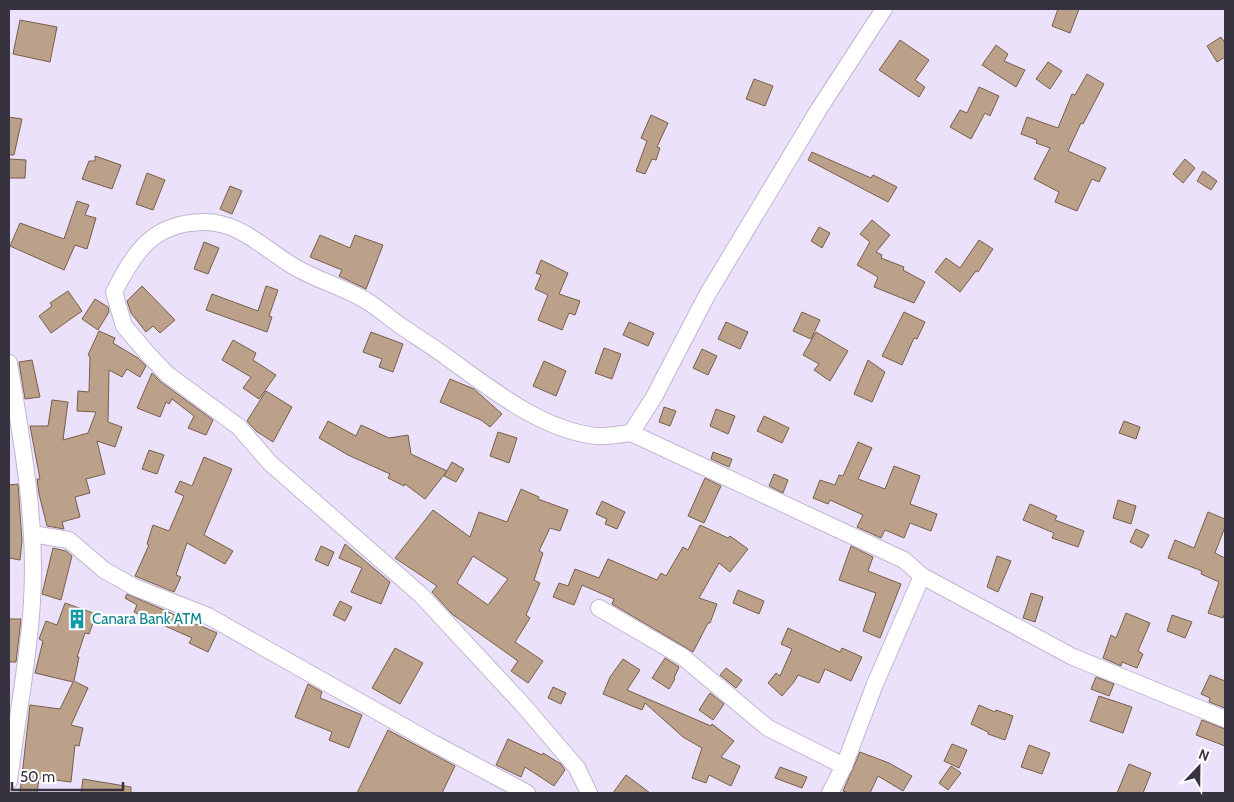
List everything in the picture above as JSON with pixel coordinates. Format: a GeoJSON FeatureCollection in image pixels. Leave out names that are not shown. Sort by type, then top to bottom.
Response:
{"type":"FeatureCollection","features":[{"type":"Feature","properties":{"kind":"street"},"geometry":{"type":"LineString","coordinates":[[631,433],[654,398],[707,295],[819,109],[884,9]]}},
{"type":"Feature","properties":{"kind":"street"},"geometry":{"type":"LineString","coordinates":[[589,793],[577,768],[523,705],[421,595],[270,463],[239,427],[167,374],[124,326],[114,292],[131,259],[145,243],[174,226],[204,222],[224,224],[254,239],[276,256],[311,277],[364,299],[477,380],[549,424],[597,436],[631,433],[904,560],[922,576],[1073,656],[1225,720]]}},
{"type":"Feature","properties":{"kind":"street"},"geometry":{"type":"LineString","coordinates":[[9,363],[16,445],[32,534],[32,601],[9,781]]}},
{"type":"Feature","properties":{"kind":"street"},"geometry":{"type":"LineString","coordinates":[[32,534],[69,540],[104,570],[134,587],[208,616],[433,744],[527,793]]}},
{"type":"Feature","properties":{"kind":"street"},"geometry":{"type":"LineString","coordinates":[[830,793],[844,766],[875,684],[922,576]]}},
{"type":"Feature","properties":{"kind":"street"},"geometry":{"type":"LineString","coordinates":[[599,608],[683,656],[768,728],[844,766]]}},
{"type":"Feature","properties":{"kind":"building"},"geometry":{"type":"Polygon","coordinates":[[[1058,9],[1079,9],[1070,33],[1052,26],[1058,9]]]}},
{"type":"Feature","properties":{"kind":"building"},"geometry":{"type":"Polygon","coordinates":[[[20,20],[57,27],[50,62],[13,54],[20,20]]]}},
{"type":"Feature","properties":{"kind":"building"},"geometry":{"type":"Polygon","coordinates":[[[1221,37],[1225,43],[1225,57],[1217,62],[1207,46],[1221,37]]]}},
{"type":"Feature","properties":{"kind":"building"},"geometry":{"type":"Polygon","coordinates":[[[900,40],[929,60],[915,80],[925,87],[919,97],[879,70],[900,40]]]}},
{"type":"Feature","properties":{"kind":"building"},"geometry":{"type":"Polygon","coordinates":[[[996,45],[1008,54],[1004,61],[1025,70],[1016,87],[982,65],[996,45]]]}},
{"type":"Feature","properties":{"kind":"building"},"geometry":{"type":"Polygon","coordinates":[[[1048,62],[1062,71],[1050,89],[1036,79],[1048,62]]]}},
{"type":"Feature","properties":{"kind":"building"},"geometry":{"type":"Polygon","coordinates":[[[1087,74],[1104,84],[1083,124],[1081,123],[1068,151],[1106,168],[1099,182],[1092,179],[1077,211],[1055,202],[1059,192],[1034,179],[1050,148],[1036,143],[1037,140],[1021,134],[1027,117],[1058,128],[1072,94],[1075,95],[1087,74]]]}},
{"type":"Feature","properties":{"kind":"building"},"geometry":{"type":"Polygon","coordinates":[[[754,79],[773,86],[765,106],[746,99],[754,79]]]}},
{"type":"Feature","properties":{"kind":"building"},"geometry":{"type":"Polygon","coordinates":[[[979,87],[999,96],[990,116],[985,113],[971,139],[950,127],[960,110],[967,113],[979,87]]]}},
{"type":"Feature","properties":{"kind":"building"},"geometry":{"type":"Polygon","coordinates":[[[651,115],[668,123],[657,147],[660,148],[656,160],[652,159],[645,174],[636,171],[647,141],[641,138],[651,115]]]}},
{"type":"Feature","properties":{"kind":"building"},"geometry":{"type":"Polygon","coordinates":[[[9,117],[22,119],[14,155],[9,155],[9,117]]]}},
{"type":"Feature","properties":{"kind":"building"},"geometry":{"type":"Polygon","coordinates":[[[812,152],[871,178],[873,175],[897,187],[888,202],[808,160],[812,152]]]}},
{"type":"Feature","properties":{"kind":"building"},"geometry":{"type":"Polygon","coordinates":[[[95,156],[121,165],[112,189],[82,179],[89,161],[95,161],[95,156]]]}},
{"type":"Feature","properties":{"kind":"building"},"geometry":{"type":"Polygon","coordinates":[[[9,159],[26,160],[25,178],[9,178],[9,159]]]}},
{"type":"Feature","properties":{"kind":"building"},"geometry":{"type":"Polygon","coordinates":[[[1185,159],[1195,168],[1183,183],[1173,174],[1185,159]]]}},
{"type":"Feature","properties":{"kind":"building"},"geometry":{"type":"Polygon","coordinates":[[[1203,171],[1217,181],[1211,190],[1197,181],[1203,171]]]}},
{"type":"Feature","properties":{"kind":"building"},"geometry":{"type":"Polygon","coordinates":[[[147,173],[165,180],[153,210],[136,204],[147,173]]]}},
{"type":"Feature","properties":{"kind":"building"},"geometry":{"type":"Polygon","coordinates":[[[230,186],[242,191],[232,214],[220,209],[230,186]]]}},
{"type":"Feature","properties":{"kind":"building"},"geometry":{"type":"Polygon","coordinates":[[[77,201],[89,205],[85,215],[96,218],[87,249],[75,245],[64,270],[10,246],[20,223],[64,239],[77,201]]]}},
{"type":"Feature","properties":{"kind":"building"},"geometry":{"type":"Polygon","coordinates":[[[872,220],[890,235],[876,252],[882,255],[881,258],[904,267],[903,270],[925,282],[914,303],[874,287],[878,277],[857,265],[870,242],[860,234],[872,220]]]}},
{"type":"Feature","properties":{"kind":"building"},"geometry":{"type":"Polygon","coordinates":[[[819,227],[830,233],[822,248],[811,241],[819,227]]]}},
{"type":"Feature","properties":{"kind":"building"},"geometry":{"type":"Polygon","coordinates":[[[320,235],[350,248],[355,235],[383,245],[366,289],[339,276],[342,270],[310,257],[320,235]]]}},
{"type":"Feature","properties":{"kind":"building"},"geometry":{"type":"Polygon","coordinates":[[[979,240],[993,249],[978,272],[976,271],[960,292],[935,272],[946,258],[960,268],[979,240]]]}},
{"type":"Feature","properties":{"kind":"building"},"geometry":{"type":"Polygon","coordinates":[[[204,242],[219,248],[208,274],[194,269],[204,242]]]}},
{"type":"Feature","properties":{"kind":"building"},"geometry":{"type":"Polygon","coordinates":[[[541,260],[568,273],[559,294],[580,301],[575,315],[569,313],[562,330],[538,320],[548,295],[535,289],[541,275],[536,273],[541,260]]]}},
{"type":"Feature","properties":{"kind":"building"},"geometry":{"type":"Polygon","coordinates":[[[142,286],[175,320],[160,333],[153,326],[146,332],[131,313],[127,301],[142,286]]]}},
{"type":"Feature","properties":{"kind":"building"},"geometry":{"type":"Polygon","coordinates":[[[266,286],[278,290],[269,316],[272,317],[267,332],[206,310],[212,294],[258,311],[266,286]]]}},
{"type":"Feature","properties":{"kind":"building"},"geometry":{"type":"Polygon","coordinates":[[[68,291],[82,311],[51,333],[39,316],[52,306],[50,303],[68,291]]]}},
{"type":"Feature","properties":{"kind":"building"},"geometry":{"type":"Polygon","coordinates":[[[95,299],[108,307],[109,312],[98,330],[82,319],[95,299]]]}},
{"type":"Feature","properties":{"kind":"building"},"geometry":{"type":"Polygon","coordinates":[[[802,312],[820,320],[811,339],[793,331],[802,312]]]}},
{"type":"Feature","properties":{"kind":"building"},"geometry":{"type":"Polygon","coordinates":[[[904,312],[925,322],[917,339],[914,338],[902,365],[882,356],[904,312]]]}},
{"type":"Feature","properties":{"kind":"building"},"geometry":{"type":"Polygon","coordinates":[[[629,322],[654,333],[648,346],[623,335],[629,322]]]}},
{"type":"Feature","properties":{"kind":"building"},"geometry":{"type":"Polygon","coordinates":[[[726,322],[748,332],[740,349],[718,339],[726,322]]]}},
{"type":"Feature","properties":{"kind":"building"},"geometry":{"type":"Polygon","coordinates":[[[99,331],[115,338],[113,343],[138,358],[146,366],[140,377],[127,369],[122,377],[109,370],[108,422],[122,427],[115,447],[97,441],[105,474],[86,479],[90,493],[75,497],[80,517],[62,522],[64,529],[47,526],[39,494],[37,479],[40,479],[30,426],[48,426],[52,400],[68,402],[63,440],[88,433],[96,412],[77,411],[78,391],[89,392],[90,357],[88,355],[99,331]]]}},
{"type":"Feature","properties":{"kind":"building"},"geometry":{"type":"Polygon","coordinates":[[[371,332],[403,344],[393,372],[379,367],[382,359],[363,352],[371,332]]]}},
{"type":"Feature","properties":{"kind":"building"},"geometry":{"type":"Polygon","coordinates":[[[816,332],[848,351],[830,381],[814,370],[819,364],[803,355],[816,332]]]}},
{"type":"Feature","properties":{"kind":"building"},"geometry":{"type":"Polygon","coordinates":[[[233,340],[256,353],[253,360],[276,375],[259,399],[243,388],[251,377],[222,360],[233,340]]]}},
{"type":"Feature","properties":{"kind":"building"},"geometry":{"type":"Polygon","coordinates":[[[604,348],[621,354],[612,379],[595,373],[604,348]]]}},
{"type":"Feature","properties":{"kind":"building"},"geometry":{"type":"Polygon","coordinates":[[[702,349],[717,356],[708,375],[693,368],[702,349]]]}},
{"type":"Feature","properties":{"kind":"building"},"geometry":{"type":"Polygon","coordinates":[[[32,360],[40,397],[25,399],[19,362],[32,360]]]}},
{"type":"Feature","properties":{"kind":"building"},"geometry":{"type":"Polygon","coordinates":[[[868,360],[885,372],[872,402],[854,394],[868,360]]]}},
{"type":"Feature","properties":{"kind":"building"},"geometry":{"type":"Polygon","coordinates":[[[544,361],[566,371],[556,396],[533,386],[544,361]]]}},
{"type":"Feature","properties":{"kind":"building"},"geometry":{"type":"Polygon","coordinates":[[[152,373],[161,382],[213,420],[206,435],[188,428],[194,416],[172,399],[169,404],[166,402],[160,417],[137,408],[152,373]]]}},
{"type":"Feature","properties":{"kind":"building"},"geometry":{"type":"Polygon","coordinates":[[[450,379],[474,389],[502,414],[490,427],[481,420],[440,402],[450,379]]]}},
{"type":"Feature","properties":{"kind":"building"},"geometry":{"type":"Polygon","coordinates":[[[266,391],[292,407],[273,442],[256,431],[247,421],[266,391]]]}},
{"type":"Feature","properties":{"kind":"building"},"geometry":{"type":"Polygon","coordinates":[[[664,407],[676,411],[670,426],[659,422],[664,407]]]}},
{"type":"Feature","properties":{"kind":"building"},"geometry":{"type":"Polygon","coordinates":[[[716,409],[735,416],[728,434],[710,426],[716,409]]]}},
{"type":"Feature","properties":{"kind":"building"},"geometry":{"type":"Polygon","coordinates":[[[764,416],[789,428],[782,443],[757,431],[764,416]]]}},
{"type":"Feature","properties":{"kind":"building"},"geometry":{"type":"Polygon","coordinates":[[[328,421],[356,436],[361,425],[389,438],[408,435],[411,454],[447,471],[425,499],[405,484],[404,486],[388,478],[390,474],[348,455],[319,438],[328,421]]]}},
{"type":"Feature","properties":{"kind":"building"},"geometry":{"type":"Polygon","coordinates":[[[1124,421],[1140,427],[1136,439],[1119,433],[1124,421]]]}},
{"type":"Feature","properties":{"kind":"building"},"geometry":{"type":"Polygon","coordinates":[[[498,432],[517,438],[509,463],[490,456],[498,432]]]}},
{"type":"Feature","properties":{"kind":"building"},"geometry":{"type":"Polygon","coordinates":[[[858,442],[872,448],[858,479],[885,489],[894,466],[920,476],[910,504],[937,514],[931,531],[910,523],[904,538],[885,530],[881,538],[857,527],[863,515],[830,500],[828,504],[813,498],[820,480],[835,485],[839,475],[843,476],[858,442]]]}},
{"type":"Feature","properties":{"kind":"building"},"geometry":{"type":"Polygon","coordinates":[[[149,450],[164,455],[157,474],[142,469],[149,450]]]}},
{"type":"Feature","properties":{"kind":"building"},"geometry":{"type":"Polygon","coordinates":[[[713,452],[732,459],[729,467],[711,459],[713,452]]]}},
{"type":"Feature","properties":{"kind":"building"},"geometry":{"type":"Polygon","coordinates":[[[204,457],[232,469],[204,535],[233,551],[225,564],[187,543],[176,575],[181,577],[174,592],[135,576],[149,545],[147,544],[153,525],[169,531],[184,496],[175,492],[180,481],[192,486],[204,457]]]}},
{"type":"Feature","properties":{"kind":"building"},"geometry":{"type":"Polygon","coordinates":[[[452,462],[464,469],[456,482],[444,476],[452,462]]]}},
{"type":"Feature","properties":{"kind":"building"},"geometry":{"type":"Polygon","coordinates":[[[774,474],[788,480],[783,493],[769,486],[774,474]]]}},
{"type":"Feature","properties":{"kind":"building"},"geometry":{"type":"Polygon","coordinates":[[[705,478],[721,486],[704,523],[688,516],[705,478]]]}},
{"type":"Feature","properties":{"kind":"building"},"geometry":{"type":"Polygon","coordinates":[[[18,484],[22,541],[20,560],[9,558],[9,485],[18,484]]]}},
{"type":"Feature","properties":{"kind":"building"},"geometry":{"type":"Polygon","coordinates":[[[521,489],[539,497],[538,499],[568,510],[560,531],[550,528],[539,551],[543,553],[534,580],[540,583],[526,615],[530,618],[515,642],[543,661],[528,683],[511,671],[518,661],[452,614],[432,592],[437,586],[395,558],[433,510],[470,537],[479,512],[507,522],[521,489]],[[473,556],[457,583],[488,605],[508,579],[473,556]]]}},
{"type":"Feature","properties":{"kind":"building"},"geometry":{"type":"Polygon","coordinates":[[[1118,500],[1136,506],[1131,524],[1113,518],[1118,500]]]}},
{"type":"Feature","properties":{"kind":"building"},"geometry":{"type":"Polygon","coordinates":[[[602,501],[625,512],[617,529],[605,524],[607,519],[596,514],[602,501]]]}},
{"type":"Feature","properties":{"kind":"building"},"geometry":{"type":"Polygon","coordinates":[[[1030,504],[1057,516],[1055,520],[1084,531],[1078,547],[1052,538],[1054,533],[1023,520],[1030,504]]]}},
{"type":"Feature","properties":{"kind":"building"},"geometry":{"type":"Polygon","coordinates":[[[1208,512],[1225,519],[1225,527],[1215,553],[1225,558],[1225,612],[1223,618],[1208,613],[1219,582],[1201,574],[1202,571],[1168,558],[1175,540],[1194,548],[1208,512]]]}},
{"type":"Feature","properties":{"kind":"building"},"geometry":{"type":"Polygon","coordinates":[[[700,525],[728,538],[730,536],[748,549],[730,572],[719,563],[699,598],[717,604],[710,623],[708,623],[693,652],[612,604],[614,599],[582,585],[574,605],[553,597],[559,583],[568,586],[575,569],[599,578],[608,559],[657,580],[661,573],[666,576],[683,547],[688,550],[700,525]]]}},
{"type":"Feature","properties":{"kind":"building"},"geometry":{"type":"Polygon","coordinates":[[[1136,529],[1149,535],[1142,548],[1130,542],[1136,529]]]}},
{"type":"Feature","properties":{"kind":"building"},"geometry":{"type":"Polygon","coordinates":[[[345,544],[390,582],[381,604],[351,592],[362,568],[339,558],[345,544]]]}},
{"type":"Feature","properties":{"kind":"building"},"geometry":{"type":"Polygon","coordinates":[[[321,546],[334,552],[328,566],[315,560],[321,546]]]}},
{"type":"Feature","properties":{"kind":"building"},"geometry":{"type":"Polygon","coordinates":[[[851,546],[873,557],[868,571],[901,584],[880,638],[863,631],[876,593],[839,580],[851,546]]]}},
{"type":"Feature","properties":{"kind":"building"},"geometry":{"type":"Polygon","coordinates":[[[53,548],[66,551],[72,556],[61,600],[42,594],[53,548]]]}},
{"type":"Feature","properties":{"kind":"building"},"geometry":{"type":"Polygon","coordinates":[[[997,556],[1011,561],[998,592],[987,587],[997,556]]]}},
{"type":"Feature","properties":{"kind":"building"},"geometry":{"type":"Polygon","coordinates":[[[738,590],[764,601],[759,614],[733,603],[738,590]]]}},
{"type":"Feature","properties":{"kind":"building"},"geometry":{"type":"Polygon","coordinates":[[[1031,593],[1043,597],[1035,622],[1023,618],[1031,593]]]}},
{"type":"Feature","properties":{"kind":"building"},"geometry":{"type":"Polygon","coordinates":[[[127,594],[217,633],[208,652],[189,643],[192,638],[134,612],[137,605],[125,598],[127,594]]]}},
{"type":"Feature","properties":{"kind":"building"},"geometry":{"type":"Polygon","coordinates":[[[340,601],[352,607],[345,621],[333,615],[340,601]]]}},
{"type":"Feature","properties":{"kind":"building"},"geometry":{"type":"Polygon","coordinates":[[[65,603],[96,614],[89,634],[85,633],[77,657],[79,657],[74,681],[88,688],[71,725],[83,728],[79,746],[75,745],[71,782],[39,778],[37,793],[20,793],[30,705],[60,709],[73,682],[35,673],[43,641],[39,639],[46,621],[57,625],[65,603]]]}},
{"type":"Feature","properties":{"kind":"building"},"geometry":{"type":"Polygon","coordinates":[[[1126,613],[1150,623],[1138,651],[1143,654],[1137,668],[1122,662],[1121,666],[1103,658],[1111,635],[1116,638],[1126,613]]]}},
{"type":"Feature","properties":{"kind":"building"},"geometry":{"type":"Polygon","coordinates":[[[1172,615],[1192,622],[1185,638],[1167,631],[1172,615]]]}},
{"type":"Feature","properties":{"kind":"building"},"geometry":{"type":"Polygon","coordinates":[[[9,619],[21,619],[16,662],[9,662],[9,619]]]}},
{"type":"Feature","properties":{"kind":"building"},"geometry":{"type":"Polygon","coordinates":[[[788,628],[840,652],[842,648],[862,657],[851,681],[825,669],[819,683],[798,675],[782,696],[768,683],[776,673],[780,676],[792,649],[781,644],[788,628]]]}},
{"type":"Feature","properties":{"kind":"building"},"geometry":{"type":"Polygon","coordinates":[[[395,648],[423,663],[400,704],[372,688],[395,648]]]}},
{"type":"Feature","properties":{"kind":"building"},"geometry":{"type":"Polygon","coordinates":[[[665,658],[679,667],[669,689],[652,678],[665,658]]]}},
{"type":"Feature","properties":{"kind":"building"},"geometry":{"type":"Polygon","coordinates":[[[623,659],[640,670],[627,690],[711,726],[712,724],[734,741],[721,757],[740,766],[731,786],[709,775],[706,783],[692,778],[702,748],[683,737],[645,703],[642,710],[603,694],[610,677],[623,659]]]}},
{"type":"Feature","properties":{"kind":"building"},"geometry":{"type":"Polygon","coordinates":[[[726,668],[742,680],[736,688],[720,675],[726,668]]]}},
{"type":"Feature","properties":{"kind":"building"},"geometry":{"type":"Polygon","coordinates":[[[1210,675],[1225,681],[1225,708],[1209,702],[1210,698],[1201,694],[1210,675]]]}},
{"type":"Feature","properties":{"kind":"building"},"geometry":{"type":"Polygon","coordinates":[[[1096,677],[1114,684],[1109,696],[1091,689],[1096,677]]]}},
{"type":"Feature","properties":{"kind":"building"},"geometry":{"type":"Polygon","coordinates":[[[308,684],[322,692],[320,698],[362,715],[349,748],[329,740],[332,732],[295,717],[308,684]]]}},
{"type":"Feature","properties":{"kind":"building"},"geometry":{"type":"Polygon","coordinates":[[[553,687],[566,693],[561,704],[548,698],[553,687]]]}},
{"type":"Feature","properties":{"kind":"building"},"geometry":{"type":"Polygon","coordinates":[[[710,693],[724,704],[713,720],[699,710],[710,693]]]}},
{"type":"Feature","properties":{"kind":"building"},"geometry":{"type":"Polygon","coordinates":[[[1099,696],[1132,707],[1123,733],[1090,721],[1099,696]]]}},
{"type":"Feature","properties":{"kind":"building"},"geometry":{"type":"Polygon","coordinates":[[[979,705],[995,712],[996,710],[1013,716],[1005,740],[988,734],[988,732],[971,724],[979,705]]]}},
{"type":"Feature","properties":{"kind":"building"},"geometry":{"type":"Polygon","coordinates":[[[1202,720],[1225,729],[1225,746],[1196,735],[1202,720]]]}},
{"type":"Feature","properties":{"kind":"building"},"geometry":{"type":"Polygon","coordinates":[[[388,730],[455,766],[442,793],[357,793],[388,730]]]}},
{"type":"Feature","properties":{"kind":"building"},"geometry":{"type":"Polygon","coordinates":[[[508,739],[542,755],[543,753],[561,764],[565,770],[554,786],[525,767],[521,777],[496,765],[508,739]]]}},
{"type":"Feature","properties":{"kind":"building"},"geometry":{"type":"Polygon","coordinates":[[[952,744],[967,750],[959,768],[944,761],[952,744]]]}},
{"type":"Feature","properties":{"kind":"building"},"geometry":{"type":"Polygon","coordinates":[[[1029,745],[1050,753],[1042,774],[1021,767],[1029,745]]]}},
{"type":"Feature","properties":{"kind":"building"},"geometry":{"type":"Polygon","coordinates":[[[860,752],[889,763],[912,776],[903,791],[878,776],[870,793],[849,793],[843,791],[860,752]]]}},
{"type":"Feature","properties":{"kind":"building"},"geometry":{"type":"Polygon","coordinates":[[[1129,764],[1151,773],[1143,793],[1117,793],[1129,764]]]}},
{"type":"Feature","properties":{"kind":"building"},"geometry":{"type":"Polygon","coordinates":[[[951,766],[961,773],[948,790],[939,783],[951,766]]]}},
{"type":"Feature","properties":{"kind":"building"},"geometry":{"type":"Polygon","coordinates":[[[780,767],[807,777],[802,788],[775,778],[780,767]]]}},
{"type":"Feature","properties":{"kind":"building"},"geometry":{"type":"Polygon","coordinates":[[[626,775],[650,793],[613,793],[626,775]]]}},
{"type":"Feature","properties":{"kind":"building"},"geometry":{"type":"Polygon","coordinates":[[[83,779],[131,787],[131,793],[81,793],[83,779]]]}},
{"type":"Feature","properties":{"kind":"place","name":"Canara Bank ATM"},"geometry":{"type":"Point","coordinates":[77,619]}}]}
